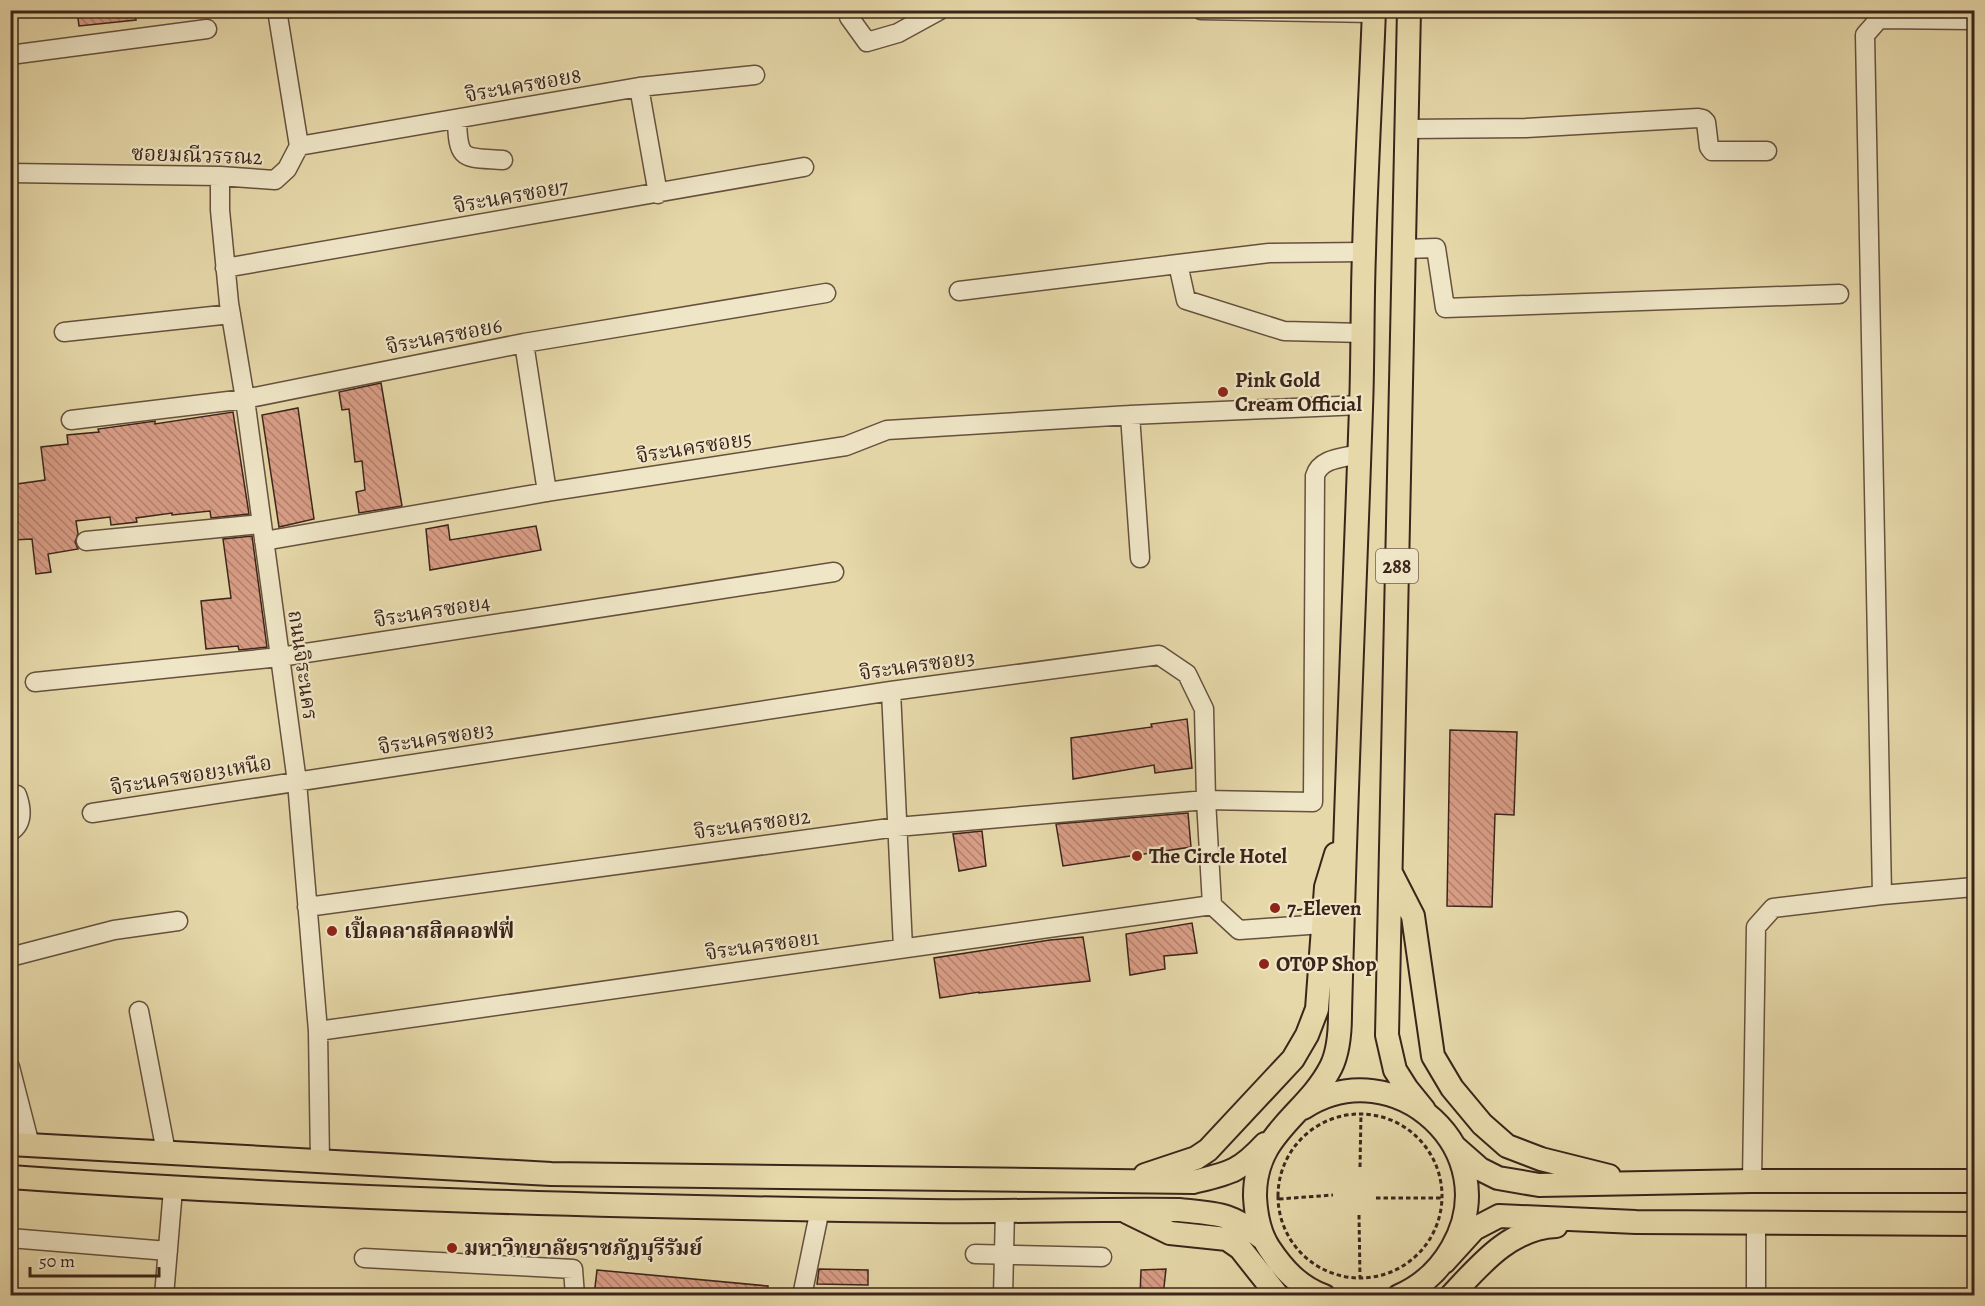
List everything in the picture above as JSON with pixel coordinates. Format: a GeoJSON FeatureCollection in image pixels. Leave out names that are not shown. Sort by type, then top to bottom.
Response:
{"type":"FeatureCollection","features":[{"type":"Feature","properties":{"kind":"main road","name":"288"},"geometry":{"type":"LineString","coordinates":[[1409,10],[1387,1035],[1395,1070],[1425,1110]]}},
{"type":"Feature","properties":{"kind":"main road","name":"288"},"geometry":{"type":"LineString","coordinates":[[1292,1115],[1317,1087],[1332,1064],[1340,1024],[1344,824],[1374,12]]}},
{"type":"Feature","properties":{"kind":"main road"},"geometry":{"type":"LineString","coordinates":[[1125,1181],[1196,1158],[1208,1150],[1293,1059],[1307,1035],[1317,1009],[1326,887],[1344,824]]}},
{"type":"Feature","properties":{"kind":"main road"},"geometry":{"type":"LineString","coordinates":[[1390,871],[1413,916],[1433,1056],[1452,1088],[1482,1124],[1508,1146],[1541,1159],[1639,1183]]}},
{"type":"Feature","properties":{"kind":"main road"},"geometry":{"type":"LineString","coordinates":[[20,1144],[551,1174],[1193,1182],[1226,1174],[1247,1164],[1292,1115],[1316,1100],[1343,1091],[1371,1090],[1399,1097],[1425,1110],[1442,1127],[1455,1147],[1465,1176],[1467,1206],[1460,1236],[1444,1262]]}},
{"type":"Feature","properties":{"kind":"main road"},"geometry":{"type":"LineString","coordinates":[[1262,1238],[1256,1213],[1255,1186],[1261,1161],[1272,1137]]}},
{"type":"Feature","properties":{"kind":"main road"},"geometry":{"type":"LineString","coordinates":[[1455,1147],[1480,1169],[1498,1178],[1539,1185],[1974,1180]]}},
{"type":"Feature","properties":{"kind":"main road"},"geometry":{"type":"LineString","coordinates":[[10,1177],[172,1189],[537,1204],[820,1209],[1179,1210],[1220,1214],[1244,1223],[1262,1238],[1282,1269],[1316,1294]]}},
{"type":"Feature","properties":{"kind":"main road"},"geometry":{"type":"LineString","coordinates":[[1120,1209],[1170,1233],[1227,1239],[1239,1248],[1278,1296]]}},
{"type":"Feature","properties":{"kind":"main road"},"geometry":{"type":"LineString","coordinates":[[1399,1296],[1421,1287],[1474,1229],[1499,1216],[1636,1222],[1974,1224]]}},
{"type":"Feature","properties":{"kind":"main road"},"geometry":{"type":"LineString","coordinates":[[1451,1296],[1495,1250],[1518,1237],[1546,1227],[1636,1222]]}},
{"type":"Feature","properties":{"kind":"street"},"geometry":{"type":"LineString","coordinates":[[278,10],[299,146]]}},
{"type":"Feature","properties":{"kind":"street"},"geometry":{"type":"LineString","coordinates":[[849,10],[849,17],[867,42],[898,33],[940,10]]}},
{"type":"Feature","properties":{"kind":"street"},"geometry":{"type":"LineString","coordinates":[[1201,10],[1374,12]]}},
{"type":"Feature","properties":{"kind":"street"},"geometry":{"type":"LineString","coordinates":[[1882,895],[1864,35],[1879,19],[1974,20]]}},
{"type":"Feature","properties":{"kind":"street"},"geometry":{"type":"LineString","coordinates":[[10,55],[207,29]]}},
{"type":"Feature","properties":{"kind":"street","name":"จิระนครซอย8"},"geometry":{"type":"LineString","coordinates":[[299,146],[639,87],[755,75]]}},
{"type":"Feature","properties":{"kind":"street"},"geometry":{"type":"LineString","coordinates":[[639,87],[658,194]]}},
{"type":"Feature","properties":{"kind":"street"},"geometry":{"type":"LineString","coordinates":[[1406,129],[1526,128],[1698,118],[1706,122],[1708,147],[1712,151],[1767,152]]}},
{"type":"Feature","properties":{"kind":"street"},"geometry":{"type":"LineString","coordinates":[[458,119],[458,144],[461,151],[472,158],[503,160]]}},
{"type":"Feature","properties":{"kind":"street","name":"ซอยมณีวรรณ2"},"geometry":{"type":"LineString","coordinates":[[10,173],[220,176],[275,180],[287,170],[299,146]]}},
{"type":"Feature","properties":{"kind":"street","name":"จิระนครซอย7"},"geometry":{"type":"LineString","coordinates":[[225,268],[804,167]]}},
{"type":"Feature","properties":{"kind":"street","name":"ถนนจิระนคร"},"geometry":{"type":"LineString","coordinates":[[220,176],[225,268],[297,782],[318,1031],[320,1162]]}},
{"type":"Feature","properties":{"kind":"street"},"geometry":{"type":"LineString","coordinates":[[1404,249],[1436,249],[1445,308],[1839,294]]}},
{"type":"Feature","properties":{"kind":"street"},"geometry":{"type":"LineString","coordinates":[[959,291],[1269,253],[1364,252]]}},
{"type":"Feature","properties":{"kind":"street"},"geometry":{"type":"LineString","coordinates":[[1178,264],[1186,300],[1284,331],[1363,333]]}},
{"type":"Feature","properties":{"kind":"street","name":"จิระนครซอย6"},"geometry":{"type":"LineString","coordinates":[[71,420],[245,399],[524,343],[826,293]]}},
{"type":"Feature","properties":{"kind":"street"},"geometry":{"type":"LineString","coordinates":[[64,332],[231,314]]}},
{"type":"Feature","properties":{"kind":"street"},"geometry":{"type":"LineString","coordinates":[[524,343],[547,492]]}},
{"type":"Feature","properties":{"kind":"street","name":"จิระนครซอย5"},"geometry":{"type":"LineString","coordinates":[[86,541],[263,532],[547,492],[846,446],[887,430],[1130,415],[1361,405]]}},
{"type":"Feature","properties":{"kind":"street"},"geometry":{"type":"LineString","coordinates":[[1130,415],[1140,558]]}},
{"type":"Feature","properties":{"kind":"street","name":"จิระนครซอย2"},"geometry":{"type":"LineString","coordinates":[[307,907],[897,827],[1206,800],[1313,802],[1315,476],[1317,468],[1324,463],[1359,454]]}},
{"type":"Feature","properties":{"kind":"street","name":"จิระนครซอย4"},"geometry":{"type":"LineString","coordinates":[[35,682],[279,657],[834,572]]}},
{"type":"Feature","properties":{"kind":"street","name":"จิระนครซอย3"},"geometry":{"type":"LineString","coordinates":[[297,782],[891,691],[1159,655],[1186,674],[1204,709],[1212,905]]}},
{"type":"Feature","properties":{"kind":"street"},"geometry":{"type":"LineString","coordinates":[[891,691],[903,948]]}},
{"type":"Feature","properties":{"kind":"street","name":"จิระนครซอย3เหนือ"},"geometry":{"type":"LineString","coordinates":[[92,813],[297,782]]}},
{"type":"Feature","properties":{"kind":"street"},"geometry":{"type":"LineString","coordinates":[[10,832],[17,828],[21,817],[17,795]]}},
{"type":"Feature","properties":{"kind":"street"},"geometry":{"type":"LineString","coordinates":[[1752,1181],[1756,927],[1773,908],[1974,887]]}},
{"type":"Feature","properties":{"kind":"street"},"geometry":{"type":"LineString","coordinates":[[1212,905],[1239,930],[1323,924]]}},
{"type":"Feature","properties":{"kind":"street","name":"จิระนครซอย1"},"geometry":{"type":"LineString","coordinates":[[318,1031],[1212,905]]}},
{"type":"Feature","properties":{"kind":"street"},"geometry":{"type":"LineString","coordinates":[[10,957],[114,930],[178,921]]}},
{"type":"Feature","properties":{"kind":"street"},"geometry":{"type":"LineString","coordinates":[[139,1011],[166,1152]]}},
{"type":"Feature","properties":{"kind":"street"},"geometry":{"type":"LineString","coordinates":[[10,1067],[20,1144]]}},
{"type":"Feature","properties":{"kind":"street"},"geometry":{"type":"LineString","coordinates":[[164,1296],[172,1189]]}},
{"type":"Feature","properties":{"kind":"street"},"geometry":{"type":"LineString","coordinates":[[802,1296],[820,1209]]}},
{"type":"Feature","properties":{"kind":"street"},"geometry":{"type":"LineString","coordinates":[[1003,1296],[1005,1210]]}},
{"type":"Feature","properties":{"kind":"street"},"geometry":{"type":"LineString","coordinates":[[1756,1224],[1756,1296]]}},
{"type":"Feature","properties":{"kind":"street"},"geometry":{"type":"LineString","coordinates":[[10,1238],[168,1251]]}},
{"type":"Feature","properties":{"kind":"street"},"geometry":{"type":"LineString","coordinates":[[975,1254],[1102,1257]]}},
{"type":"Feature","properties":{"kind":"street"},"geometry":{"type":"LineString","coordinates":[[364,1258],[573,1269],[574,1296]]}},
{"type":"Feature","properties":{"kind":"path"},"geometry":{"type":"LineString","coordinates":[[1360,1167],[1361,1113]]}},
{"type":"Feature","properties":{"kind":"path"},"geometry":{"type":"LineString","coordinates":[[1361,1113],[1386,1117],[1409,1129],[1428,1148],[1439,1172],[1442,1198],[1439,1218],[1431,1238],[1418,1254],[1401,1267],[1381,1275],[1360,1278],[1336,1274],[1313,1263],[1295,1246],[1283,1224],[1279,1199],[1282,1173],[1293,1149],[1305,1136],[1311,1130],[1335,1117],[1361,1113]]}},
{"type":"Feature","properties":{"kind":"path"},"geometry":{"type":"LineString","coordinates":[[1279,1199],[1333,1195]]}},
{"type":"Feature","properties":{"kind":"path"},"geometry":{"type":"LineString","coordinates":[[1376,1198],[1442,1198]]}},
{"type":"Feature","properties":{"kind":"path"},"geometry":{"type":"LineString","coordinates":[[1359,1215],[1360,1278]]}},
{"type":"Feature","properties":{"kind":"building"},"geometry":{"type":"Polygon","coordinates":[[[77,10],[135,10],[136,20],[79,26],[77,10]]]}},
{"type":"Feature","properties":{"kind":"building"},"geometry":{"type":"Polygon","coordinates":[[[381,383],[402,506],[359,513],[356,492],[365,490],[362,461],[355,462],[349,409],[342,410],[339,392],[381,383]]]}},
{"type":"Feature","properties":{"kind":"building"},"geometry":{"type":"Polygon","coordinates":[[[298,408],[314,519],[279,527],[262,415],[298,408]]]}},
{"type":"Feature","properties":{"kind":"building"},"geometry":{"type":"Polygon","coordinates":[[[233,412],[249,514],[211,518],[210,511],[172,515],[172,513],[136,518],[137,522],[111,525],[110,517],[76,521],[78,534],[75,542],[78,549],[48,554],[51,572],[36,574],[32,539],[12,540],[10,485],[45,480],[41,447],[68,444],[67,435],[99,432],[98,429],[155,421],[155,424],[233,412]]]}},
{"type":"Feature","properties":{"kind":"building"},"geometry":{"type":"Polygon","coordinates":[[[448,525],[450,540],[536,526],[541,550],[430,570],[426,529],[448,525]]]}},
{"type":"Feature","properties":{"kind":"building"},"geometry":{"type":"Polygon","coordinates":[[[252,536],[267,647],[239,650],[238,646],[206,649],[201,601],[231,598],[223,539],[252,536]]]}},
{"type":"Feature","properties":{"kind":"building"},"geometry":{"type":"Polygon","coordinates":[[[1187,719],[1192,768],[1155,773],[1154,765],[1073,779],[1071,738],[1152,727],[1151,724],[1187,719]]]}},
{"type":"Feature","properties":{"kind":"building"},"geometry":{"type":"Polygon","coordinates":[[[1450,730],[1517,732],[1514,815],[1495,814],[1492,907],[1447,906],[1450,730]]]}},
{"type":"Feature","properties":{"kind":"building"},"geometry":{"type":"Polygon","coordinates":[[[1188,813],[1191,847],[1063,866],[1056,824],[1188,813]]]}},
{"type":"Feature","properties":{"kind":"building"},"geometry":{"type":"Polygon","coordinates":[[[982,831],[986,866],[959,871],[953,834],[982,831]]]}},
{"type":"Feature","properties":{"kind":"building"},"geometry":{"type":"Polygon","coordinates":[[[1192,923],[1197,953],[1164,956],[1165,969],[1130,975],[1126,934],[1192,923]]]}},
{"type":"Feature","properties":{"kind":"building"},"geometry":{"type":"Polygon","coordinates":[[[1083,937],[1090,981],[940,998],[934,958],[1083,937]]]}},
{"type":"Feature","properties":{"kind":"building"},"geometry":{"type":"Polygon","coordinates":[[[819,1269],[868,1270],[868,1285],[817,1284],[819,1269]]]}},
{"type":"Feature","properties":{"kind":"building"},"geometry":{"type":"Polygon","coordinates":[[[1166,1269],[1163,1296],[1140,1296],[1141,1270],[1166,1269]]]}},
{"type":"Feature","properties":{"kind":"building"},"geometry":{"type":"Polygon","coordinates":[[[597,1270],[768,1286],[767,1296],[594,1296],[597,1270]]]}},
{"type":"Feature","properties":{"kind":"place","name":"Pink Gold Cream Official"},"geometry":{"type":"Point","coordinates":[1223,392]}},
{"type":"Feature","properties":{"kind":"place","name":"The Circle Hotel"},"geometry":{"type":"Point","coordinates":[1137,856]}},
{"type":"Feature","properties":{"kind":"place","name":"7-Eleven"},"geometry":{"type":"Point","coordinates":[1275,908]}},
{"type":"Feature","properties":{"kind":"place","name":"เปิ้ลคลาสสิคคอฟฟี่"},"geometry":{"type":"Point","coordinates":[332,931]}},
{"type":"Feature","properties":{"kind":"place","name":"OTOP Shop"},"geometry":{"type":"Point","coordinates":[1264,964]}},
{"type":"Feature","properties":{"kind":"place","name":"มหาวิทยาลัยราชภัฏบุรีรัมย์"},"geometry":{"type":"Point","coordinates":[452,1248]}}]}
